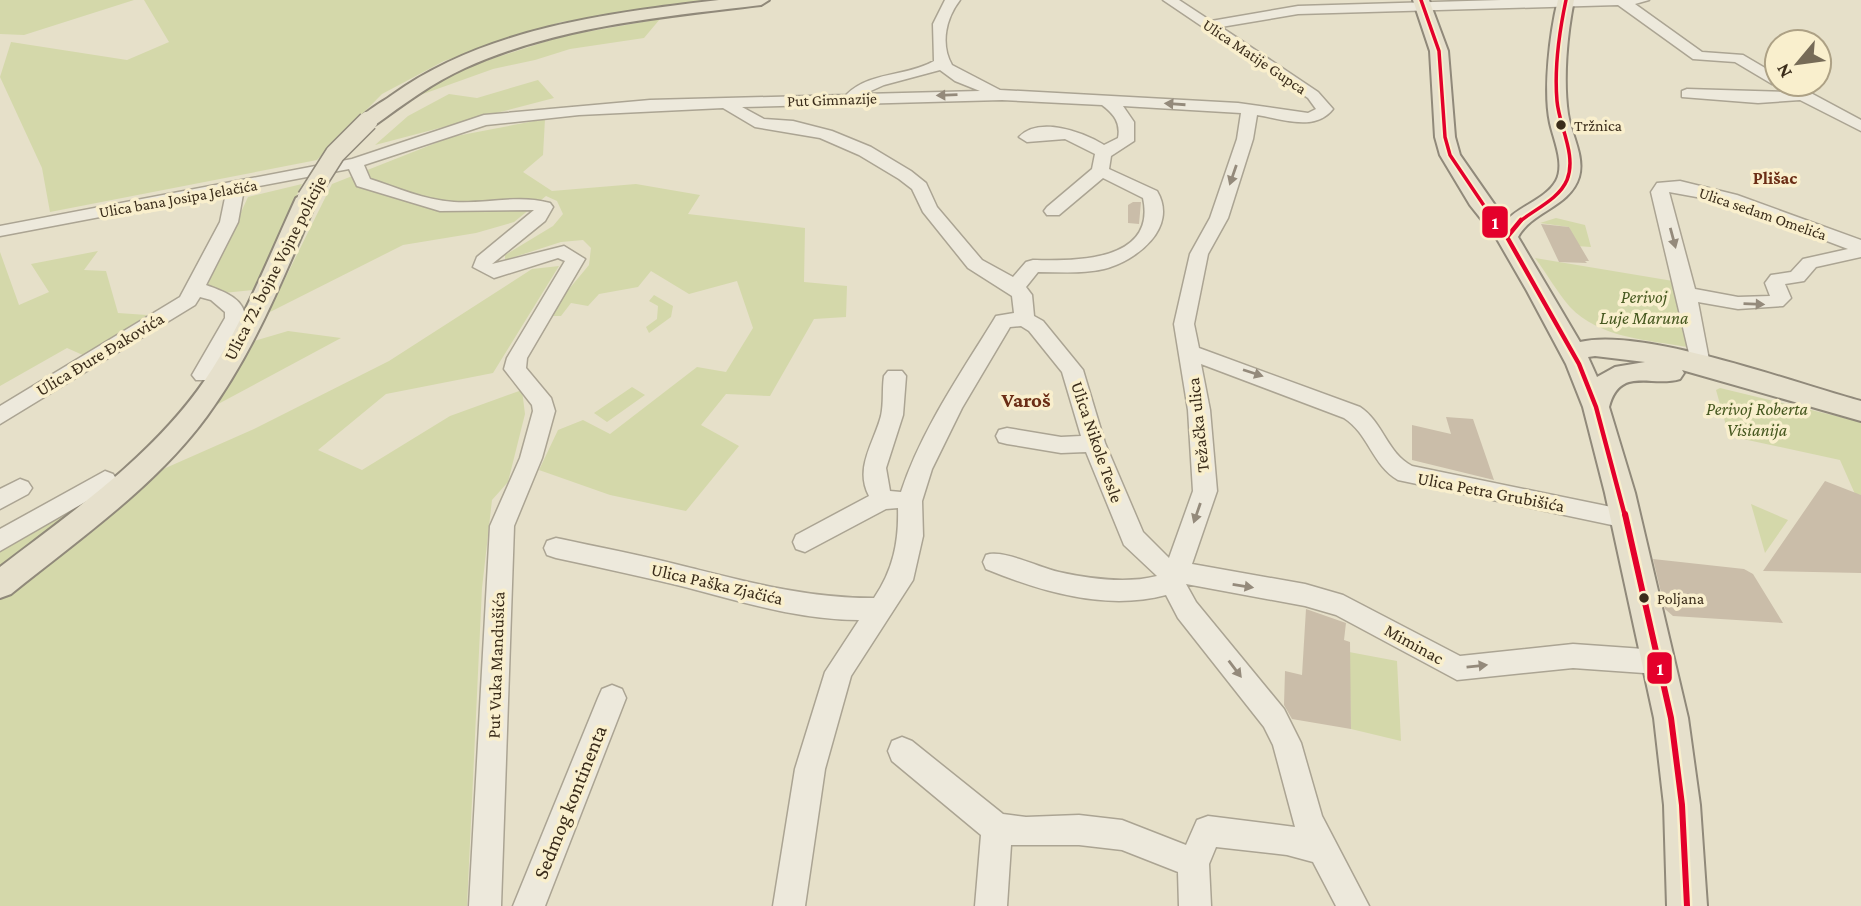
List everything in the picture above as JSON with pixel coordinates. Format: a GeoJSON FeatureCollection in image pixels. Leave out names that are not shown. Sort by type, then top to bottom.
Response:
{"type":"FeatureCollection","features":[{"type":"Feature","properties":{"kind":"main road","name":"Ulica 72. bojne Vojne policije"},"geometry":{"type":"LineString","coordinates":[[0,585],[86,516],[166,444],[195,412],[236,349],[307,198],[335,154],[368,121],[403,94],[445,70],[527,38],[609,18],[761,0]]}},
{"type":"Feature","properties":{"kind":"main road"},"geometry":{"type":"LineString","coordinates":[[1507,237],[1511,226],[1553,195],[1568,180],[1569,167],[1557,110],[1564,2]]}},
{"type":"Feature","properties":{"kind":"main road"},"geometry":{"type":"LineString","coordinates":[[1422,3],[1439,51],[1445,137],[1450,155],[1483,208],[1507,237],[1574,348],[1596,407],[1626,519],[1671,718],[1682,805],[1687,906]]}},
{"type":"Feature","properties":{"kind":"main road"},"geometry":{"type":"LineString","coordinates":[[1483,208],[1507,216],[1524,214]]}},
{"type":"Feature","properties":{"kind":"main road"},"geometry":{"type":"LineString","coordinates":[[1548,307],[1575,324],[1624,347],[1700,365],[1861,411]]}},
{"type":"Feature","properties":{"kind":"main road"},"geometry":{"type":"LineString","coordinates":[[1574,348],[1624,347]]}},
{"type":"Feature","properties":{"kind":"main road"},"geometry":{"type":"LineString","coordinates":[[1574,348],[1645,369],[1805,397]]}},
{"type":"Feature","properties":{"kind":"main road"},"geometry":{"type":"LineString","coordinates":[[1596,407],[1599,392],[1609,381],[1630,371],[1645,369]]}},
{"type":"Feature","properties":{"kind":"street"},"geometry":{"type":"LineString","coordinates":[[953,0],[941,12],[937,56],[940,64],[957,75],[1002,95]]}},
{"type":"Feature","properties":{"kind":"street","name":"Ulica Matije Gupca"},"geometry":{"type":"LineString","coordinates":[[1171,0],[1321,103],[1325,109],[1315,117]]}},
{"type":"Feature","properties":{"kind":"street"},"geometry":{"type":"LineString","coordinates":[[1211,25],[1298,10],[1422,3],[1642,0]]}},
{"type":"Feature","properties":{"kind":"street"},"geometry":{"type":"LineString","coordinates":[[1610,1],[1698,56],[1738,58],[1763,73]]}},
{"type":"Feature","properties":{"kind":"street"},"geometry":{"type":"LineString","coordinates":[[851,99],[865,86],[911,78],[940,64]]}},
{"type":"Feature","properties":{"kind":"street"},"geometry":{"type":"LineString","coordinates":[[1688,94],[1763,98]]}},
{"type":"Feature","properties":{"kind":"street","name":"Put Gimnazije"},"geometry":{"type":"LineString","coordinates":[[355,163],[484,120],[591,109],[1002,95],[1250,109],[1315,117]]}},
{"type":"Feature","properties":{"kind":"street"},"geometry":{"type":"LineString","coordinates":[[1808,98],[1861,126]]}},
{"type":"Feature","properties":{"kind":"street"},"geometry":{"type":"LineString","coordinates":[[1101,171],[1100,158],[1104,152],[1126,141],[1129,132],[1125,117],[1103,99]]}},
{"type":"Feature","properties":{"kind":"street"},"geometry":{"type":"LineString","coordinates":[[729,103],[730,107],[747,119],[826,134],[865,151],[905,175],[920,187],[929,208],[975,264],[1015,287],[1023,295],[1024,319],[1003,320],[936,433],[910,500],[911,536],[900,580],[839,672],[810,769],[789,906]]}},
{"type":"Feature","properties":{"kind":"street","name":"Težačka ulica"},"geometry":{"type":"LineString","coordinates":[[1174,577],[1205,491],[1199,410],[1184,324],[1199,254],[1219,218],[1245,139],[1250,109]]}},
{"type":"Feature","properties":{"kind":"street"},"geometry":{"type":"LineString","coordinates":[[1027,136],[1046,132],[1071,133],[1104,152]]}},
{"type":"Feature","properties":{"kind":"street"},"geometry":{"type":"LineString","coordinates":[[355,163],[363,182],[429,204],[453,207],[526,204],[544,207],[539,217],[484,261],[482,268],[495,272],[564,252],[576,259],[538,327],[517,358],[515,369],[543,403],[544,411],[538,431]]}},
{"type":"Feature","properties":{"kind":"street","name":"Ulica bana Josipa Jelačića"},"geometry":{"type":"LineString","coordinates":[[0,231],[236,188],[355,163]]}},
{"type":"Feature","properties":{"kind":"street"},"geometry":{"type":"LineString","coordinates":[[1015,287],[1033,266],[1108,264],[1124,256],[1149,233],[1157,217],[1151,195],[1101,171]]}},
{"type":"Feature","properties":{"kind":"street"},"geometry":{"type":"LineString","coordinates":[[1053,211],[1101,171]]}},
{"type":"Feature","properties":{"kind":"street"},"geometry":{"type":"LineString","coordinates":[[1667,186],[1661,192],[1687,294],[1700,365]]}},
{"type":"Feature","properties":{"kind":"street","name":"Ulica sedam Omelića"},"geometry":{"type":"LineString","coordinates":[[1667,186],[1747,204],[1859,246]]}},
{"type":"Feature","properties":{"kind":"street","name":"Ulica Đure Đakovića"},"geometry":{"type":"LineString","coordinates":[[0,415],[180,306],[197,289],[229,222],[236,188]]}},
{"type":"Feature","properties":{"kind":"street"},"geometry":{"type":"LineString","coordinates":[[1687,294],[1738,303],[1776,302],[1781,298],[1775,283],[1778,279],[1797,277],[1810,263],[1854,253],[1859,246]]}},
{"type":"Feature","properties":{"kind":"street"},"geometry":{"type":"LineString","coordinates":[[197,289],[218,296],[235,310],[235,318],[203,375]]}},
{"type":"Feature","properties":{"kind":"street","name":"Ulica Nikole Tesle"},"geometry":{"type":"LineString","coordinates":[[1024,319],[1036,326],[1072,370],[1094,443],[1133,538],[1174,577]]}},
{"type":"Feature","properties":{"kind":"street","name":"Ulica Petra Grubišića"},"geometry":{"type":"LineString","coordinates":[[1188,352],[1263,376],[1359,416],[1378,438],[1383,456],[1396,470],[1406,474],[1626,519]]}},
{"type":"Feature","properties":{"kind":"street"},"geometry":{"type":"LineString","coordinates":[[883,500],[874,488],[874,476],[878,454],[893,411],[895,376]]}},
{"type":"Feature","properties":{"kind":"street","name":"Put Vuka Mandušića"},"geometry":{"type":"LineString","coordinates":[[485,906],[502,526],[538,431]]}},
{"type":"Feature","properties":{"kind":"street"},"geometry":{"type":"LineString","coordinates":[[1007,436],[1061,444],[1094,443]]}},
{"type":"Feature","properties":{"kind":"street"},"geometry":{"type":"LineString","coordinates":[[0,541],[105,480]]}},
{"type":"Feature","properties":{"kind":"street"},"geometry":{"type":"LineString","coordinates":[[805,542],[883,500],[910,500]]}},
{"type":"Feature","properties":{"kind":"street","name":"Ulica Paška Zjačića"},"geometry":{"type":"LineString","coordinates":[[556,548],[683,576],[744,594],[835,609],[879,609]]}},
{"type":"Feature","properties":{"kind":"street","name":"Miminac"},"geometry":{"type":"LineString","coordinates":[[995,562],[1045,580],[1103,589],[1140,588],[1174,577],[1305,595],[1343,606],[1457,668],[1573,656],[1658,662]]}},
{"type":"Feature","properties":{"kind":"street"},"geometry":{"type":"LineString","coordinates":[[1174,577],[1187,610],[1274,718],[1287,743],[1308,821],[1353,906]]}},
{"type":"Feature","properties":{"kind":"street","name":"Sedmog kontinenta"},"geometry":{"type":"LineString","coordinates":[[529,906],[612,698]]}},
{"type":"Feature","properties":{"kind":"street"},"geometry":{"type":"LineString","coordinates":[[902,751],[997,828],[1026,832],[1079,830],[1122,835],[1193,863]]}},
{"type":"Feature","properties":{"kind":"street"},"geometry":{"type":"LineString","coordinates":[[991,906],[997,828]]}},
{"type":"Feature","properties":{"kind":"street"},"geometry":{"type":"LineString","coordinates":[[1195,906],[1193,863],[1208,831],[1287,840],[1323,849]]}},
{"type":"Feature","properties":{"kind":"green space"},"geometry":{"type":"Polygon","coordinates":[[[0,0],[134,0],[24,35],[0,34],[0,0]]]}},
{"type":"Feature","properties":{"kind":"green space"},"geometry":{"type":"Polygon","coordinates":[[[144,0],[724,0],[561,22],[444,61],[382,94],[317,160],[50,212],[42,168],[0,77],[11,42],[127,60],[169,42],[144,0]]]}},
{"type":"Feature","properties":{"kind":"green space"},"geometry":{"type":"Polygon","coordinates":[[[660,19],[644,38],[570,49],[493,69],[412,98],[448,73],[563,36],[660,19]]]}},
{"type":"Feature","properties":{"kind":"green space"},"geometry":{"type":"Polygon","coordinates":[[[538,80],[554,98],[375,145],[408,116],[449,94],[477,98],[538,80]]]}},
{"type":"Feature","properties":{"kind":"green space"},"geometry":{"type":"Polygon","coordinates":[[[545,119],[543,155],[523,172],[552,191],[636,184],[700,195],[688,214],[805,228],[804,282],[847,286],[846,317],[814,319],[770,396],[726,394],[701,425],[739,446],[686,511],[610,495],[539,470],[558,430],[583,420],[610,434],[697,367],[726,372],[753,328],[737,281],[689,294],[651,271],[638,287],[599,294],[588,306],[571,303],[561,316],[551,316],[554,307],[589,265],[591,248],[583,240],[561,242],[505,260],[505,255],[553,226],[563,214],[557,201],[546,196],[514,222],[476,233],[403,245],[268,313],[332,184],[451,137],[545,119]]]}},
{"type":"Feature","properties":{"kind":"green space"},"geometry":{"type":"Polygon","coordinates":[[[302,184],[253,290],[203,295],[248,197],[302,184]]]}},
{"type":"Feature","properties":{"kind":"green space"},"geometry":{"type":"Polygon","coordinates":[[[1556,218],[1585,225],[1591,247],[1577,246],[1569,227],[1540,223],[1556,218]]]}},
{"type":"Feature","properties":{"kind":"green space"},"geometry":{"type":"Polygon","coordinates":[[[98,251],[84,270],[106,271],[118,313],[147,315],[85,356],[67,348],[0,386],[0,252],[19,305],[49,292],[31,264],[98,251]]]}},
{"type":"Feature","properties":{"kind":"green space","name":"Perivoj Luje Maruna"},"geometry":{"type":"Polygon","coordinates":[[[1535,258],[1673,281],[1687,347],[1625,336],[1595,325],[1570,307],[1535,258]]]}},
{"type":"Feature","properties":{"kind":"green space"},"geometry":{"type":"Polygon","coordinates":[[[559,266],[493,373],[386,394],[318,450],[362,470],[450,416],[522,390],[525,414],[508,482],[492,500],[482,588],[467,906],[0,906],[0,600],[96,529],[152,474],[254,429],[389,361],[532,269],[559,266]]]}},
{"type":"Feature","properties":{"kind":"green space"},"geometry":{"type":"Polygon","coordinates":[[[654,295],[673,306],[671,317],[649,333],[646,327],[657,319],[658,306],[649,301],[654,295]]]}},
{"type":"Feature","properties":{"kind":"green space"},"geometry":{"type":"Polygon","coordinates":[[[288,331],[341,338],[207,410],[251,342],[288,331]]]}},
{"type":"Feature","properties":{"kind":"green space"},"geometry":{"type":"Polygon","coordinates":[[[632,387],[645,395],[607,422],[594,413],[632,387]]]}},
{"type":"Feature","properties":{"kind":"green space","name":"Perivoj Roberta Visianija"},"geometry":{"type":"Polygon","coordinates":[[[1720,388],[1861,422],[1861,495],[1855,494],[1840,460],[1729,436],[1716,390],[1720,388]]]}},
{"type":"Feature","properties":{"kind":"green space"},"geometry":{"type":"Polygon","coordinates":[[[76,503],[80,509],[0,569],[0,545],[76,503]]]}},
{"type":"Feature","properties":{"kind":"green space"},"geometry":{"type":"Polygon","coordinates":[[[1751,504],[1788,520],[1765,553],[1751,504]]]}},
{"type":"Feature","properties":{"kind":"green space"},"geometry":{"type":"Polygon","coordinates":[[[1349,652],[1397,661],[1401,741],[1351,729],[1349,652]]]}},
{"type":"Feature","properties":{"kind":"building"},"geometry":{"type":"Polygon","coordinates":[[[1141,202],[1139,224],[1128,223],[1128,205],[1141,202]]]}},
{"type":"Feature","properties":{"kind":"building"},"geometry":{"type":"Polygon","coordinates":[[[1541,224],[1569,227],[1589,261],[1559,262],[1541,224]]]}},
{"type":"Feature","properties":{"kind":"building"},"geometry":{"type":"Polygon","coordinates":[[[1446,417],[1473,419],[1494,480],[1412,460],[1412,425],[1451,434],[1446,417]]]}},
{"type":"Feature","properties":{"kind":"building"},"geometry":{"type":"Polygon","coordinates":[[[1825,481],[1861,495],[1861,573],[1763,571],[1825,481]]]}},
{"type":"Feature","properties":{"kind":"building"},"geometry":{"type":"Polygon","coordinates":[[[1653,559],[1744,569],[1753,574],[1783,623],[1673,616],[1665,609],[1653,559]]]}},
{"type":"Feature","properties":{"kind":"building"},"geometry":{"type":"Polygon","coordinates":[[[1306,609],[1346,623],[1344,640],[1350,642],[1351,729],[1292,719],[1284,705],[1285,671],[1302,675],[1306,609]]]}},
{"type":"Feature","properties":{"kind":"transit line","name":"1"},"geometry":{"type":"LineString","coordinates":[[1421,0],[1439,51],[1445,137],[1450,155],[1481,205],[1507,237],[1539,291],[1579,364],[1596,407],[1620,493],[1671,718],[1682,805],[1687,906]]}},
{"type":"Feature","properties":{"kind":"transit line","name":"1"},"geometry":{"type":"LineString","coordinates":[[1507,237],[1521,220],[1564,187],[1570,170],[1558,114],[1556,86],[1559,42],[1566,0]]}},
{"type":"Feature","properties":{"kind":"place","name":"Tržnica"},"geometry":{"type":"Point","coordinates":[1561,125]}},
{"type":"Feature","properties":{"kind":"place","name":"Poljana"},"geometry":{"type":"Point","coordinates":[1644,598]}},
{"type":"Feature","properties":{"kind":"district","name":"Plišac"},"geometry":{"type":"Point","coordinates":[1775,178]}},
{"type":"Feature","properties":{"kind":"district","name":"Varoš"},"geometry":{"type":"Point","coordinates":[1026,400]}}]}
